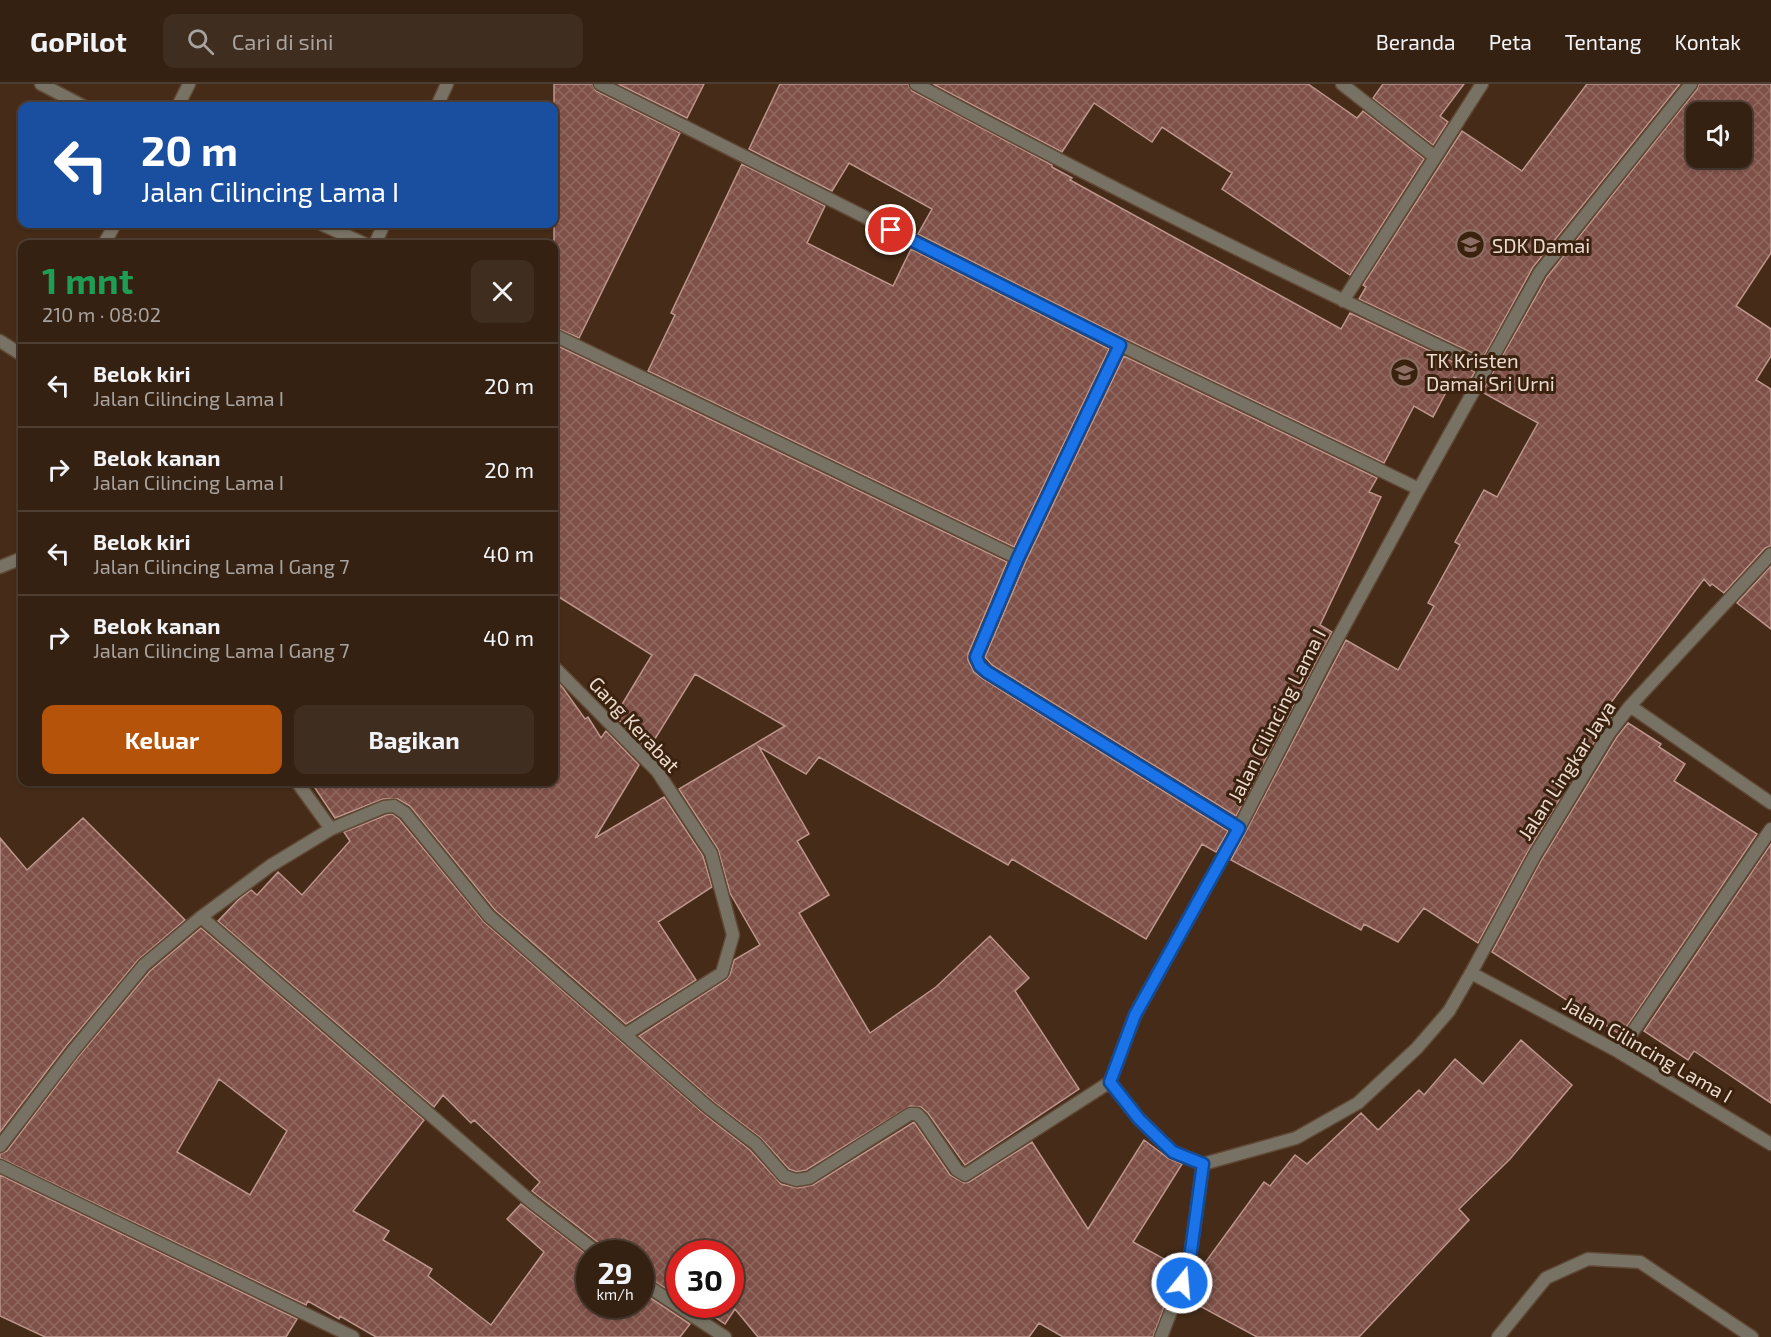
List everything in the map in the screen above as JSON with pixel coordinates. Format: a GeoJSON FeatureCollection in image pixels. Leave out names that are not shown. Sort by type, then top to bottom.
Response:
{"type":"FeatureCollection","features":[{"type":"Feature","properties":{"kind":"street"},"geometry":{"type":"LineString","coordinates":[[41,84],[75,102]]}},
{"type":"Feature","properties":{"kind":"street"},"geometry":{"type":"LineString","coordinates":[[180,102],[189,84]]}},
{"type":"Feature","properties":{"kind":"street"},"geometry":{"type":"LineString","coordinates":[[439,102],[447,84]]}},
{"type":"Feature","properties":{"kind":"street"},"geometry":{"type":"LineString","coordinates":[[600,84],[1120,345],[1419,489]]}},
{"type":"Feature","properties":{"kind":"street"},"geometry":{"type":"LineString","coordinates":[[916,84],[1032,147],[1343,301],[1485,368]]}},
{"type":"Feature","properties":{"kind":"street"},"geometry":{"type":"LineString","coordinates":[[1342,84],[1435,156]]}},
{"type":"Feature","properties":{"kind":"street"},"geometry":{"type":"LineString","coordinates":[[1343,301],[1482,84]]}},
{"type":"Feature","properties":{"kind":"street","name":"Jalan Cilincing Lama I"},"geometry":{"type":"LineString","coordinates":[[1110,1082],[1135,1015],[1239,828],[1328,656],[1419,489],[1540,272],[1691,84]]}},
{"type":"Feature","properties":{"kind":"street"},"geometry":{"type":"LineString","coordinates":[[330,228],[356,240]]}},
{"type":"Feature","properties":{"kind":"street"},"geometry":{"type":"LineString","coordinates":[[558,337],[1018,558]]}},
{"type":"Feature","properties":{"kind":"street"},"geometry":{"type":"LineString","coordinates":[[0,341],[18,352]]}},
{"type":"Feature","properties":{"kind":"street"},"geometry":{"type":"LineString","coordinates":[[1120,345],[1018,558],[976,657],[980,666],[1239,828]]}},
{"type":"Feature","properties":{"kind":"street","name":"Jalan Lingkar Jaya"},"geometry":{"type":"LineString","coordinates":[[1471,973],[1535,855],[1610,732],[1630,706],[1771,554]]}},
{"type":"Feature","properties":{"kind":"street"},"geometry":{"type":"LineString","coordinates":[[0,567],[18,560]]}},
{"type":"Feature","properties":{"kind":"street","name":"Gang Kerabat"},"geometry":{"type":"LineString","coordinates":[[558,671],[657,771],[711,853],[733,935],[722,973],[626,1034]]}},
{"type":"Feature","properties":{"kind":"street"},"geometry":{"type":"LineString","coordinates":[[1630,706],[1771,803]]}},
{"type":"Feature","properties":{"kind":"street"},"geometry":{"type":"LineString","coordinates":[[300,786],[331,830]]}},
{"type":"Feature","properties":{"kind":"street"},"geometry":{"type":"LineString","coordinates":[[0,1146],[144,965],[201,917],[270,866],[331,830],[384,807],[394,806],[405,813],[489,916],[709,1108],[756,1144],[784,1176],[796,1180],[809,1178],[910,1114],[917,1114],[922,1119],[957,1170],[965,1174],[1110,1082],[1139,1119],[1173,1152],[1203,1164],[1296,1138],[1358,1103],[1417,1048],[1449,1011],[1471,973]]}},
{"type":"Feature","properties":{"kind":"street"},"geometry":{"type":"LineString","coordinates":[[1619,1052],[1771,829]]}},
{"type":"Feature","properties":{"kind":"street"},"geometry":{"type":"LineString","coordinates":[[201,917],[528,1199],[581,1240]]}},
{"type":"Feature","properties":{"kind":"street","name":"Jalan Cilincing Lama I"},"geometry":{"type":"LineString","coordinates":[[1471,973],[1619,1052],[1771,1144]]}},
{"type":"Feature","properties":{"kind":"street"},"geometry":{"type":"LineString","coordinates":[[1161,1337],[1189,1265],[1203,1164]]}},
{"type":"Feature","properties":{"kind":"street"},"geometry":{"type":"LineString","coordinates":[[0,1166],[353,1337]]}},
{"type":"Feature","properties":{"kind":"street"},"geometry":{"type":"LineString","coordinates":[[1498,1337],[1546,1278],[1588,1259],[1640,1262],[1752,1337]]}},
{"type":"Feature","properties":{"kind":"street"},"geometry":{"type":"LineString","coordinates":[[654,1290],[725,1337]]}},
{"type":"Feature","properties":{"kind":"building"},"geometry":{"type":"Polygon","coordinates":[[[554,84],[592,84],[596,91],[680,133],[579,338],[558,329],[558,240],[554,240],[554,228],[558,228],[558,102],[554,102],[554,84]]]}},
{"type":"Feature","properties":{"kind":"building"},"geometry":{"type":"Polygon","coordinates":[[[618,84],[704,84],[687,118],[618,84]]]}},
{"type":"Feature","properties":{"kind":"building"},"geometry":{"type":"Polygon","coordinates":[[[780,84],[908,84],[912,91],[1052,165],[1072,178],[1070,180],[1341,329],[1350,313],[1475,372],[1468,384],[1454,377],[1433,417],[1414,406],[1384,463],[1124,338],[918,234],[932,209],[849,163],[832,191],[749,149],[780,84]]]}},
{"type":"Feature","properties":{"kind":"building"},"geometry":{"type":"Polygon","coordinates":[[[933,84],[1308,84],[1357,118],[1363,111],[1424,159],[1350,275],[1222,189],[1232,173],[1162,127],[1152,142],[1094,103],[1062,152],[933,84]]]}},
{"type":"Feature","properties":{"kind":"building"},"geometry":{"type":"Polygon","coordinates":[[[1383,84],[1464,84],[1440,116],[1448,122],[1433,145],[1373,98],[1383,84]]]}},
{"type":"Feature","properties":{"kind":"building","name":"SDK Damai"},"geometry":{"type":"Polygon","coordinates":[[[1587,84],[1680,84],[1533,267],[1483,358],[1359,299],[1366,287],[1363,285],[1462,131],[1522,171],[1587,84]]]}},
{"type":"Feature","properties":{"kind":"building"},"geometry":{"type":"Polygon","coordinates":[[[1699,84],[1771,84],[1771,253],[1736,306],[1771,329],[1771,356],[1756,380],[1771,389],[1771,546],[1765,548],[1724,593],[1712,584],[1710,586],[1704,579],[1606,709],[1614,714],[1603,728],[1528,851],[1478,943],[1424,908],[1398,942],[1364,924],[1361,930],[1231,860],[1346,640],[1398,670],[1434,606],[1428,603],[1460,545],[1455,542],[1484,490],[1497,497],[1538,423],[1482,392],[1547,277],[1686,103],[1686,168],[1752,168],[1752,102],[1687,102],[1699,84]]]}},
{"type":"Feature","properties":{"kind":"building"},"geometry":{"type":"Polygon","coordinates":[[[742,164],[825,206],[807,243],[893,286],[911,249],[1109,349],[1014,547],[648,371],[675,315],[671,313],[742,164]]]}},
{"type":"Feature","properties":{"kind":"building"},"geometry":{"type":"Polygon","coordinates":[[[558,346],[1007,562],[968,654],[968,660],[974,672],[1228,831],[1216,852],[1202,844],[1146,939],[1012,859],[1008,865],[819,757],[806,774],[759,747],[809,834],[797,841],[829,895],[799,913],[870,1033],[936,987],[990,936],[1029,978],[1015,991],[1079,1089],[965,1165],[928,1113],[921,1107],[910,1106],[806,1170],[797,1172],[789,1169],[761,1138],[714,1102],[639,1036],[726,980],[730,975],[734,960],[760,945],[730,893],[718,849],[679,789],[785,726],[695,674],[648,750],[615,716],[652,655],[558,596],[558,346]]]}},
{"type":"Feature","properties":{"kind":"building"},"geometry":{"type":"Polygon","coordinates":[[[1124,356],[1377,478],[1369,492],[1381,497],[1320,625],[1332,632],[1236,816],[992,665],[985,657],[1026,561],[1124,356]]]}},
{"type":"Feature","properties":{"kind":"building"},"geometry":{"type":"Polygon","coordinates":[[[1771,566],[1771,629],[1737,603],[1771,566]]]}},
{"type":"Feature","properties":{"kind":"building"},"geometry":{"type":"Polygon","coordinates":[[[558,682],[585,719],[588,717],[601,738],[606,731],[639,765],[595,838],[664,797],[703,856],[712,887],[658,922],[696,980],[626,1024],[495,910],[410,806],[398,799],[383,799],[335,818],[314,786],[558,786],[558,682]]]}},
{"type":"Feature","properties":{"kind":"building"},"geometry":{"type":"Polygon","coordinates":[[[1628,723],[1661,744],[1659,747],[1685,764],[1674,781],[1757,834],[1621,1035],[1492,952],[1542,859],[1617,737],[1628,723]]]}},
{"type":"Feature","properties":{"kind":"building"},"geometry":{"type":"Polygon","coordinates":[[[392,814],[399,819],[484,922],[704,1114],[750,1150],[781,1184],[797,1188],[813,1185],[914,1122],[950,1175],[964,1183],[1032,1142],[1088,1229],[1144,1140],[1168,1158],[1182,1164],[1133,1242],[1179,1267],[1153,1337],[1063,1337],[1039,1323],[1029,1337],[758,1337],[742,1318],[744,1240],[666,1240],[666,1289],[654,1281],[654,1240],[595,1240],[532,1191],[540,1182],[474,1120],[471,1123],[443,1095],[434,1107],[218,921],[251,890],[257,895],[278,872],[302,895],[350,841],[344,832],[392,814]]]}},
{"type":"Feature","properties":{"kind":"building"},"geometry":{"type":"Polygon","coordinates":[[[83,818],[185,920],[138,960],[66,1046],[0,1132],[0,838],[27,870],[83,818]]]}},
{"type":"Feature","properties":{"kind":"building"},"geometry":{"type":"Polygon","coordinates":[[[1771,844],[1771,1103],[1694,1051],[1688,1060],[1644,1031],[1771,844]]]}},
{"type":"Feature","properties":{"kind":"building"},"geometry":{"type":"Polygon","coordinates":[[[201,928],[424,1120],[353,1211],[389,1231],[383,1240],[432,1269],[428,1276],[491,1325],[544,1252],[507,1219],[521,1204],[576,1246],[576,1318],[654,1318],[654,1300],[666,1308],[666,1318],[681,1318],[690,1324],[680,1337],[376,1337],[340,1316],[339,1319],[308,1301],[306,1305],[0,1158],[0,1154],[7,1151],[79,1056],[150,971],[201,928]],[[219,1079],[177,1152],[250,1195],[287,1131],[219,1079]]]}},
{"type":"Feature","properties":{"kind":"building"},"geometry":{"type":"Polygon","coordinates":[[[1521,1040],[1572,1085],[1510,1159],[1459,1209],[1469,1220],[1359,1337],[1257,1337],[1185,1298],[1191,1282],[1264,1182],[1270,1186],[1295,1155],[1307,1164],[1361,1113],[1378,1130],[1419,1090],[1424,1095],[1455,1059],[1483,1084],[1521,1040]]]}},
{"type":"Feature","properties":{"kind":"building"},"geometry":{"type":"Polygon","coordinates":[[[0,1175],[297,1319],[286,1337],[45,1337],[0,1316],[0,1175]]]}},
{"type":"Feature","properties":{"kind":"building"},"geometry":{"type":"Polygon","coordinates":[[[716,1318],[729,1318],[725,1324],[716,1318]]]}},
{"type":"Feature","properties":{"kind":"place","name":"SDK Damai"},"geometry":{"type":"Point","coordinates":[1471,245]}},
{"type":"Feature","properties":{"kind":"place","name":"TK Kristen Damai Sri Urni"},"geometry":{"type":"Point","coordinates":[1405,372]}},
{"type":"Feature","properties":{"kind":"route"},"geometry":{"type":"LineString","coordinates":[[891,230],[1120,345],[1018,558],[976,657],[980,666],[987,672],[1239,828],[1135,1015],[1110,1082],[1139,1119],[1173,1152],[1203,1164],[1189,1265],[1182,1283]]}}]}
